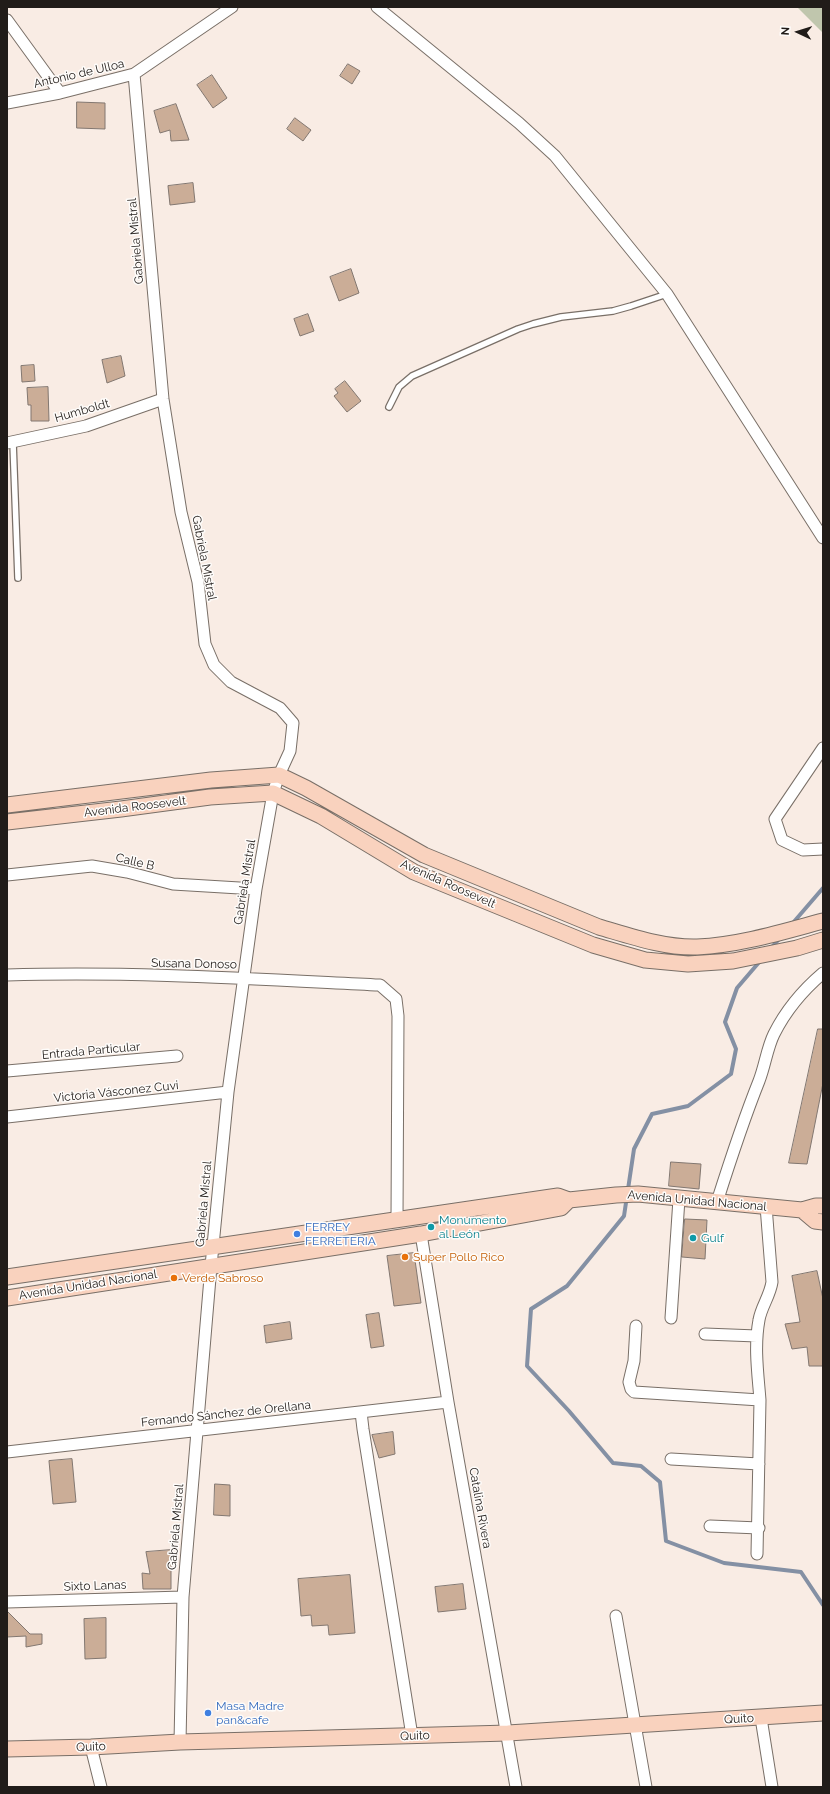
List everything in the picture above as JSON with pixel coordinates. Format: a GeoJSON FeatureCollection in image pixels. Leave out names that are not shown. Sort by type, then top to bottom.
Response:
{"type":"FeatureCollection","features":[{"type":"Feature","properties":{"kind":"street","name":"Antonio de Ulloa"},"geometry":{"type":"LineString","coordinates":[[7,103],[60,93],[134,74],[232,7]]}},
{"type":"Feature","properties":{"kind":"street"},"geometry":{"type":"LineString","coordinates":[[377,7],[519,123],[555,156],[666,294],[823,538]]}},
{"type":"Feature","properties":{"kind":"street"},"geometry":{"type":"LineString","coordinates":[[7,20],[60,93]]}},
{"type":"Feature","properties":{"kind":"street","name":"Gabriela Mistral"},"geometry":{"type":"LineString","coordinates":[[134,74],[164,399],[181,512],[198,582],[205,644],[214,665],[231,682],[280,708],[293,724],[290,750],[273,793],[256,889],[228,1092],[211,1266],[183,1597],[180,1742]]}},
{"type":"Feature","properties":{"kind":"street","name":"Humboldt"},"geometry":{"type":"LineString","coordinates":[[10,442],[86,426],[164,399]]}},
{"type":"Feature","properties":{"kind":"street"},"geometry":{"type":"LineString","coordinates":[[823,748],[775,819],[782,840],[803,850],[823,849]]}},
{"type":"Feature","properties":{"kind":"street","name":"Avenida Roosevelt"},"geometry":{"type":"LineString","coordinates":[[7,805],[211,780],[279,775],[306,788],[424,855],[599,926],[662,943],[696,947],[748,940],[823,921]]}},
{"type":"Feature","properties":{"kind":"street","name":"Avenida Roosevelt"},"geometry":{"type":"LineString","coordinates":[[7,822],[210,797],[273,793],[320,816],[414,872],[593,946],[645,960],[688,964],[734,960],[797,948],[823,940]]}},
{"type":"Feature","properties":{"kind":"street","name":"Calle B"},"geometry":{"type":"LineString","coordinates":[[7,875],[92,866],[127,872],[173,884],[256,889]]}},
{"type":"Feature","properties":{"kind":"street"},"geometry":{"type":"LineString","coordinates":[[717,1202],[749,1103],[765,1064],[773,1035],[803,990],[823,972]]}},
{"type":"Feature","properties":{"kind":"street","name":"Susana Donoso"},"geometry":{"type":"LineString","coordinates":[[7,975],[48,974],[244,978],[380,985],[396,1000],[398,1016],[397,1219]]}},
{"type":"Feature","properties":{"kind":"street","name":"Entrada Particular"},"geometry":{"type":"LineString","coordinates":[[7,1071],[177,1056]]}},
{"type":"Feature","properties":{"kind":"street","name":"Victoria Vásconez Cuvi"},"geometry":{"type":"LineString","coordinates":[[7,1117],[228,1092]]}},
{"type":"Feature","properties":{"kind":"street","name":"Avenida Unidad Nacional"},"geometry":{"type":"LineString","coordinates":[[7,1277],[558,1196],[569,1200],[638,1194],[802,1210],[816,1206],[823,1206]]}},
{"type":"Feature","properties":{"kind":"street"},"geometry":{"type":"LineString","coordinates":[[671,1318],[679,1198]]}},
{"type":"Feature","properties":{"kind":"street","name":"Avenida Unidad Nacional"},"geometry":{"type":"LineString","coordinates":[[7,1298],[421,1234],[561,1208],[569,1200]]}},
{"type":"Feature","properties":{"kind":"street"},"geometry":{"type":"LineString","coordinates":[[757,1554],[759,1528],[760,1400],[757,1336],[759,1319],[771,1290],[772,1282],[766,1206]]}},
{"type":"Feature","properties":{"kind":"street","name":"Avenida Unidad Nacional"},"geometry":{"type":"LineString","coordinates":[[802,1210],[816,1221],[823,1222]]}},
{"type":"Feature","properties":{"kind":"street","name":"Catalina Rivera"},"geometry":{"type":"LineString","coordinates":[[421,1234],[448,1402],[508,1733],[516,1787]]}},
{"type":"Feature","properties":{"kind":"street"},"geometry":{"type":"LineString","coordinates":[[636,1326],[634,1361],[629,1382],[631,1389],[634,1392],[760,1400]]}},
{"type":"Feature","properties":{"kind":"street"},"geometry":{"type":"LineString","coordinates":[[705,1334],[757,1336]]}},
{"type":"Feature","properties":{"kind":"street","name":"Fernando Sánchez de Orellana"},"geometry":{"type":"LineString","coordinates":[[7,1452],[448,1402]]}},
{"type":"Feature","properties":{"kind":"street"},"geometry":{"type":"LineString","coordinates":[[361,1412],[412,1736]]}},
{"type":"Feature","properties":{"kind":"street"},"geometry":{"type":"LineString","coordinates":[[671,1459],[759,1464]]}},
{"type":"Feature","properties":{"kind":"street"},"geometry":{"type":"LineString","coordinates":[[710,1526],[759,1528]]}},
{"type":"Feature","properties":{"kind":"street","name":"Sixto Lanas"},"geometry":{"type":"LineString","coordinates":[[7,1602],[183,1597]]}},
{"type":"Feature","properties":{"kind":"street"},"geometry":{"type":"LineString","coordinates":[[616,1616],[646,1787]]}},
{"type":"Feature","properties":{"kind":"street","name":"Quito"},"geometry":{"type":"LineString","coordinates":[[7,1749],[90,1747],[180,1742],[508,1733],[766,1718],[823,1713]]}},
{"type":"Feature","properties":{"kind":"street"},"geometry":{"type":"LineString","coordinates":[[766,1718],[772,1787]]}},
{"type":"Feature","properties":{"kind":"street"},"geometry":{"type":"LineString","coordinates":[[90,1747],[101,1787]]}},
{"type":"Feature","properties":{"kind":"lane"},"geometry":{"type":"LineString","coordinates":[[389,407],[399,387],[412,376],[518,329],[547,320],[613,311],[666,294]]}},
{"type":"Feature","properties":{"kind":"lane"},"geometry":{"type":"LineString","coordinates":[[10,442],[18,578]]}},
{"type":"Feature","properties":{"kind":"green space"},"geometry":{"type":"Polygon","coordinates":[[[797,7],[823,7],[823,33],[797,7]]]}},
{"type":"Feature","properties":{"kind":"building"},"geometry":{"type":"Polygon","coordinates":[[[348,64],[360,71],[352,84],[340,76],[348,64]]]}},
{"type":"Feature","properties":{"kind":"building"},"geometry":{"type":"Polygon","coordinates":[[[212,75],[227,98],[213,108],[197,85],[212,75]]]}},
{"type":"Feature","properties":{"kind":"building"},"geometry":{"type":"Polygon","coordinates":[[[77,102],[105,103],[105,129],[77,128],[77,102]]]}},
{"type":"Feature","properties":{"kind":"building"},"geometry":{"type":"Polygon","coordinates":[[[176,104],[189,140],[171,141],[170,130],[160,133],[154,111],[176,104]]]}},
{"type":"Feature","properties":{"kind":"building"},"geometry":{"type":"Polygon","coordinates":[[[295,118],[311,130],[303,141],[287,129],[295,118]]]}},
{"type":"Feature","properties":{"kind":"building"},"geometry":{"type":"Polygon","coordinates":[[[193,183],[195,202],[170,205],[168,186],[193,183]]]}},
{"type":"Feature","properties":{"kind":"building"},"geometry":{"type":"Polygon","coordinates":[[[351,269],[359,293],[339,301],[330,277],[351,269]]]}},
{"type":"Feature","properties":{"kind":"building"},"geometry":{"type":"Polygon","coordinates":[[[308,314],[314,331],[300,336],[294,319],[308,314]]]}},
{"type":"Feature","properties":{"kind":"building"},"geometry":{"type":"Polygon","coordinates":[[[121,356],[125,376],[107,383],[102,360],[121,356]]]}},
{"type":"Feature","properties":{"kind":"building"},"geometry":{"type":"Polygon","coordinates":[[[34,365],[35,381],[22,382],[21,366],[34,365]]]}},
{"type":"Feature","properties":{"kind":"building"},"geometry":{"type":"Polygon","coordinates":[[[345,381],[361,401],[347,412],[334,396],[338,393],[335,389],[345,381]]]}},
{"type":"Feature","properties":{"kind":"building"},"geometry":{"type":"Polygon","coordinates":[[[48,387],[49,421],[31,421],[31,405],[28,405],[27,388],[48,387]]]}},
{"type":"Feature","properties":{"kind":"building"},"geometry":{"type":"Polygon","coordinates":[[[818,1029],[823,1029],[823,1083],[807,1164],[789,1163],[818,1029]]]}},
{"type":"Feature","properties":{"kind":"building"},"geometry":{"type":"Polygon","coordinates":[[[671,1162],[701,1164],[699,1189],[669,1186],[671,1162]]]}},
{"type":"Feature","properties":{"kind":"building","name":"Gulf"},"geometry":{"type":"Polygon","coordinates":[[[685,1219],[707,1220],[705,1259],[682,1257],[685,1219]]]}},
{"type":"Feature","properties":{"kind":"building"},"geometry":{"type":"Polygon","coordinates":[[[414,1253],[421,1303],[394,1306],[387,1256],[414,1253]]]}},
{"type":"Feature","properties":{"kind":"building"},"geometry":{"type":"Polygon","coordinates":[[[817,1271],[823,1299],[823,1366],[809,1366],[807,1347],[792,1349],[785,1324],[800,1322],[792,1276],[817,1271]]]}},
{"type":"Feature","properties":{"kind":"building"},"geometry":{"type":"Polygon","coordinates":[[[379,1313],[384,1346],[371,1348],[366,1315],[379,1313]]]}},
{"type":"Feature","properties":{"kind":"building"},"geometry":{"type":"Polygon","coordinates":[[[290,1322],[292,1339],[266,1343],[264,1326],[290,1322]]]}},
{"type":"Feature","properties":{"kind":"building"},"geometry":{"type":"Polygon","coordinates":[[[393,1432],[395,1454],[379,1458],[372,1435],[393,1432]]]}},
{"type":"Feature","properties":{"kind":"building"},"geometry":{"type":"Polygon","coordinates":[[[72,1459],[76,1502],[53,1504],[49,1461],[72,1459]]]}},
{"type":"Feature","properties":{"kind":"building"},"geometry":{"type":"Polygon","coordinates":[[[215,1484],[230,1485],[230,1516],[214,1515],[215,1484]]]}},
{"type":"Feature","properties":{"kind":"building"},"geometry":{"type":"Polygon","coordinates":[[[171,1550],[171,1589],[143,1589],[142,1573],[150,1574],[146,1552],[171,1550]]]}},
{"type":"Feature","properties":{"kind":"building"},"geometry":{"type":"Polygon","coordinates":[[[350,1575],[355,1633],[329,1635],[328,1625],[312,1626],[311,1615],[301,1616],[298,1579],[350,1575]]]}},
{"type":"Feature","properties":{"kind":"building"},"geometry":{"type":"Polygon","coordinates":[[[463,1584],[466,1609],[438,1612],[435,1587],[463,1584]]]}},
{"type":"Feature","properties":{"kind":"building"},"geometry":{"type":"Polygon","coordinates":[[[7,1611],[30,1634],[42,1634],[42,1644],[26,1647],[26,1636],[7,1637],[7,1611]]]}},
{"type":"Feature","properties":{"kind":"building"},"geometry":{"type":"Polygon","coordinates":[[[106,1618],[106,1658],[85,1659],[84,1619],[106,1618]]]}},
{"type":"Feature","properties":{"kind":"waterway"},"geometry":{"type":"LineString","coordinates":[[792,924],[823,888]]}},
{"type":"Feature","properties":{"kind":"waterway"},"geometry":{"type":"LineString","coordinates":[[771,948],[781,937]]}},
{"type":"Feature","properties":{"kind":"waterway"},"geometry":{"type":"LineString","coordinates":[[761,960],[737,988],[725,1022],[736,1049],[731,1074],[688,1106],[652,1114],[634,1149],[624,1216],[567,1286],[531,1309],[527,1366],[569,1411],[613,1463],[641,1466],[660,1482],[666,1541],[724,1563],[801,1572],[823,1605]]}},
{"type":"Feature","properties":{"kind":"place","name":"Monumento al León"},"geometry":{"type":"Point","coordinates":[431,1227]}},
{"type":"Feature","properties":{"kind":"place","name":"FERREY FERRETERIA"},"geometry":{"type":"Point","coordinates":[297,1234]}},
{"type":"Feature","properties":{"kind":"place","name":"Gulf"},"geometry":{"type":"Point","coordinates":[693,1238]}},
{"type":"Feature","properties":{"kind":"place","name":"Super Pollo Rico"},"geometry":{"type":"Point","coordinates":[405,1257]}},
{"type":"Feature","properties":{"kind":"place","name":"Verde Sabroso"},"geometry":{"type":"Point","coordinates":[174,1278]}},
{"type":"Feature","properties":{"kind":"place","name":"Masa Madre pan&cafe"},"geometry":{"type":"Point","coordinates":[208,1713]}}]}
